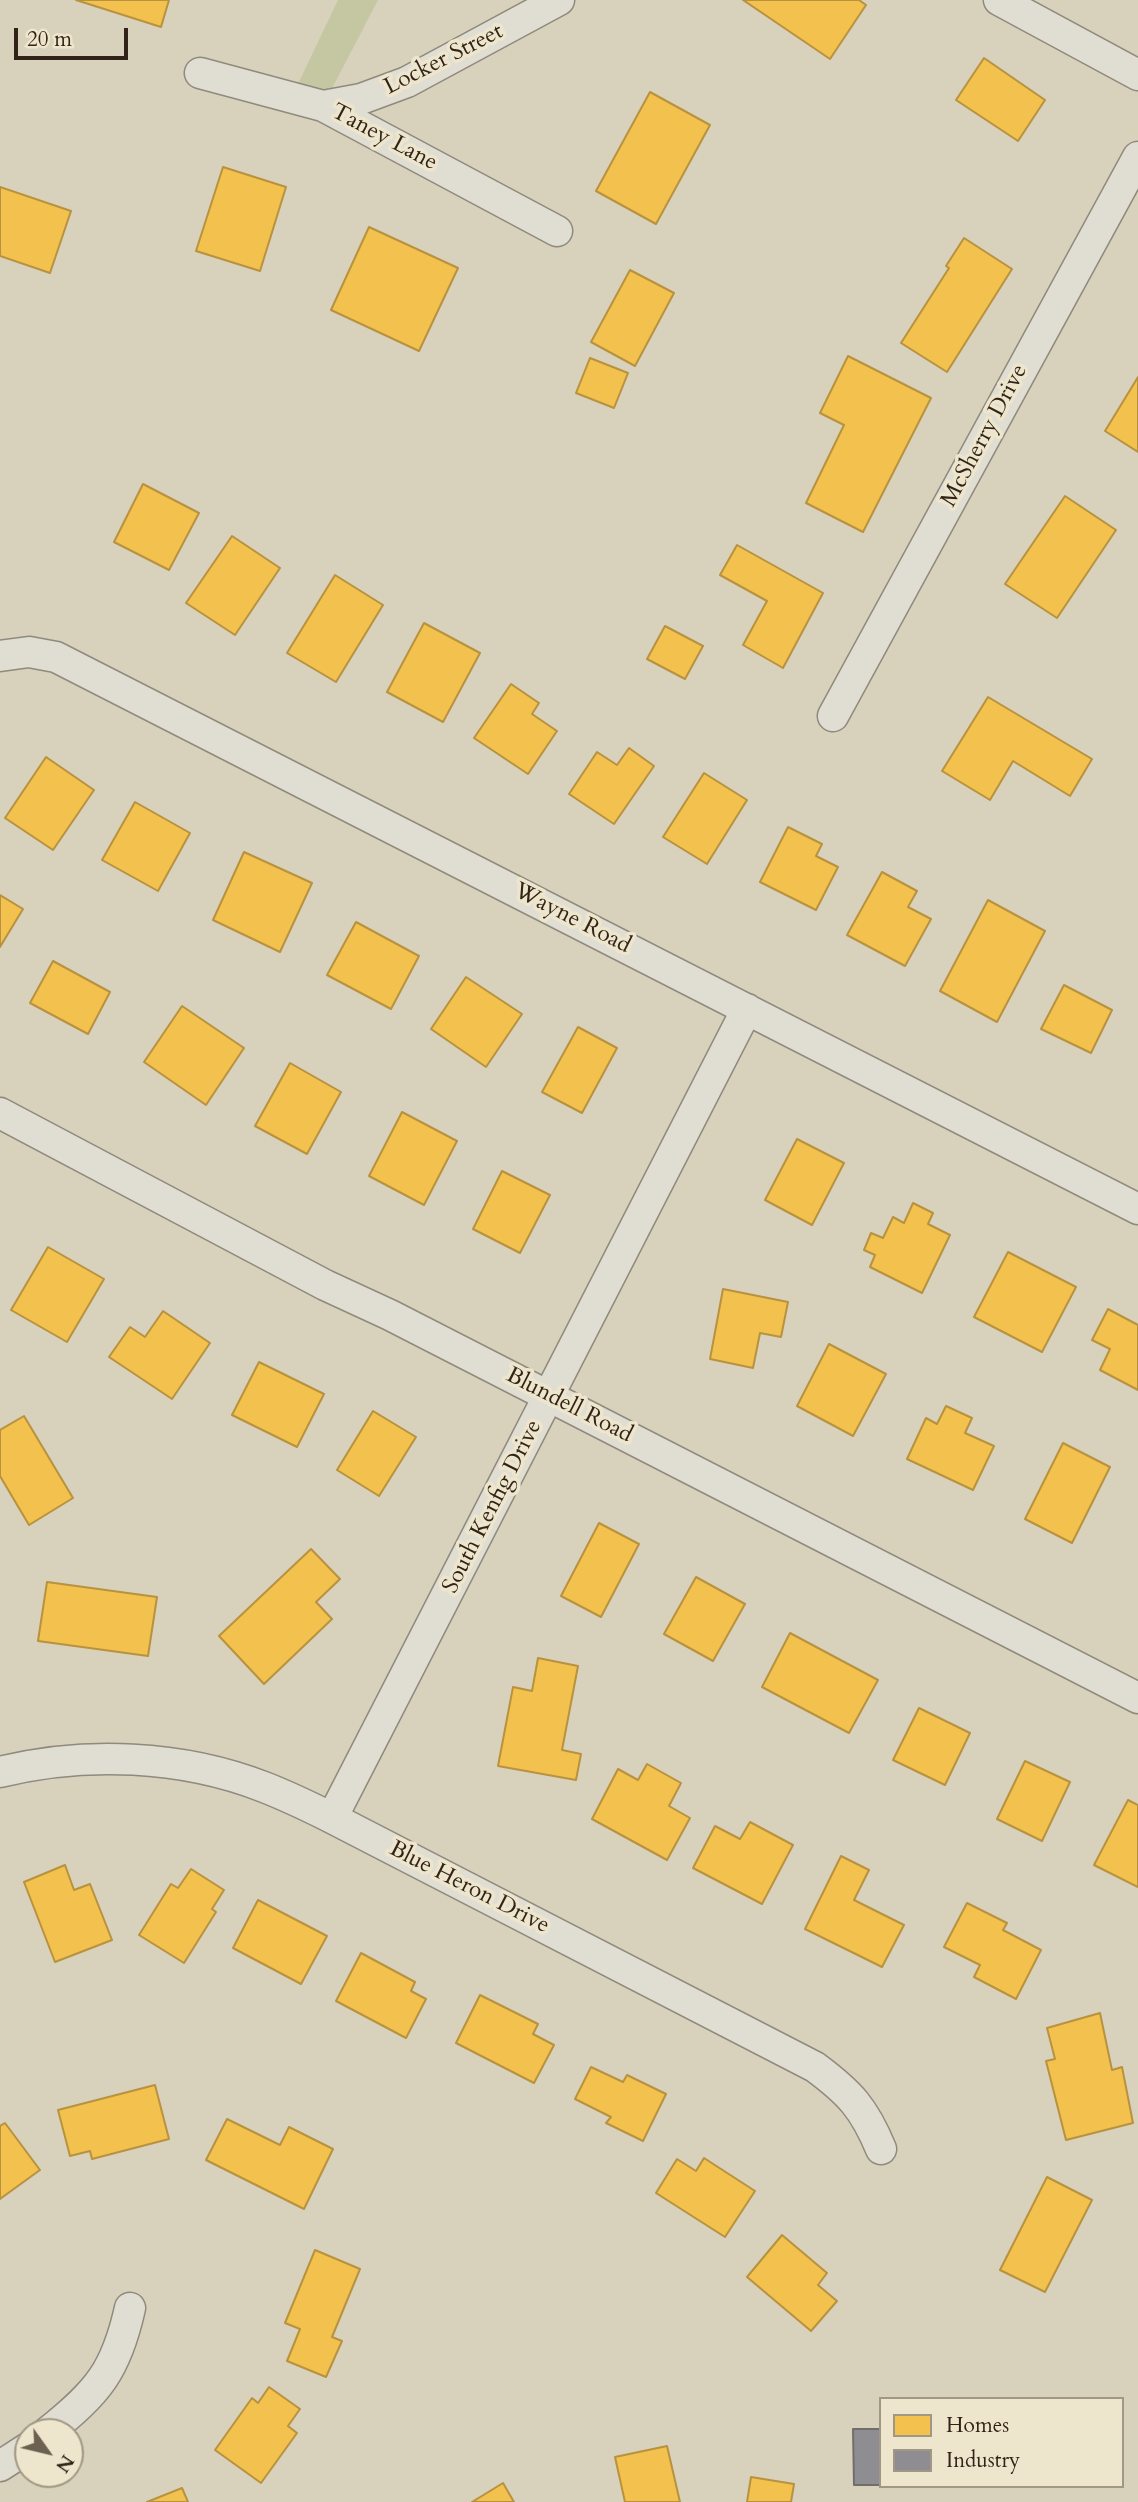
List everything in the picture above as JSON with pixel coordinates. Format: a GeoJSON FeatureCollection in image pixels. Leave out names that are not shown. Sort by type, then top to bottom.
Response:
{"type":"FeatureCollection","features":[{"type":"Feature","properties":{"kind":"street","name":"Locker Street"},"geometry":{"type":"LineString","coordinates":[[323,106],[361,99],[407,82],[559,0]]}},
{"type":"Feature","properties":{"kind":"street"},"geometry":{"type":"LineString","coordinates":[[999,0],[1138,75]]}},
{"type":"Feature","properties":{"kind":"street","name":"Taney Lane"},"geometry":{"type":"LineString","coordinates":[[200,73],[323,106],[556,231]]}},
{"type":"Feature","properties":{"kind":"street","name":"McSherry Drive"},"geometry":{"type":"LineString","coordinates":[[833,716],[1138,157]]}},
{"type":"Feature","properties":{"kind":"street","name":"Wayne Road"},"geometry":{"type":"LineString","coordinates":[[0,656],[29,652],[56,657],[1138,1209]]}},
{"type":"Feature","properties":{"kind":"street","name":"South Kenfig Drive"},"geometry":{"type":"LineString","coordinates":[[332,1818],[747,1009]]}},
{"type":"Feature","properties":{"kind":"street","name":"Blundell Road"},"geometry":{"type":"LineString","coordinates":[[0,1113],[325,1285],[1138,1698]]}},
{"type":"Feature","properties":{"kind":"street","name":"Blue Heron Drive"},"geometry":{"type":"LineString","coordinates":[[0,1772],[29,1765],[73,1760],[134,1760],[202,1769],[263,1786],[332,1818],[815,2067],[845,2089],[868,2119],[881,2149]]}},
{"type":"Feature","properties":{"kind":"street"},"geometry":{"type":"LineString","coordinates":[[66,2418],[83,2404],[107,2374],[123,2337],[130,2308]]}},
{"type":"Feature","properties":{"kind":"green space"},"geometry":{"type":"Polygon","coordinates":[[[338,0],[378,0],[328,96],[297,86],[338,0]]]}},
{"type":"Feature","properties":{"kind":"building: Homes"},"geometry":{"type":"Polygon","coordinates":[[[76,0],[169,0],[161,27],[76,0]]]}},
{"type":"Feature","properties":{"kind":"building: Homes"},"geometry":{"type":"Polygon","coordinates":[[[743,0],[859,0],[866,5],[830,59],[743,0]]]}},
{"type":"Feature","properties":{"kind":"building: Homes"},"geometry":{"type":"Polygon","coordinates":[[[984,58],[1045,100],[1018,141],[956,100],[984,58]]]}},
{"type":"Feature","properties":{"kind":"building: Homes"},"geometry":{"type":"Polygon","coordinates":[[[650,92],[710,125],[656,224],[596,191],[650,92]]]}},
{"type":"Feature","properties":{"kind":"building: Homes"},"geometry":{"type":"Polygon","coordinates":[[[223,167],[286,187],[260,271],[196,251],[223,167]]]}},
{"type":"Feature","properties":{"kind":"building: Homes"},"geometry":{"type":"Polygon","coordinates":[[[0,187],[71,211],[50,273],[0,256],[0,187]]]}},
{"type":"Feature","properties":{"kind":"building: Homes"},"geometry":{"type":"Polygon","coordinates":[[[369,227],[458,268],[419,351],[331,310],[369,227]]]}},
{"type":"Feature","properties":{"kind":"building: Homes"},"geometry":{"type":"Polygon","coordinates":[[[964,238],[1012,269],[947,372],[901,343],[949,268],[946,266],[964,238]]]}},
{"type":"Feature","properties":{"kind":"building: Homes"},"geometry":{"type":"Polygon","coordinates":[[[630,270],[674,293],[635,366],[591,342],[630,270]]]}},
{"type":"Feature","properties":{"kind":"building: Homes"},"geometry":{"type":"Polygon","coordinates":[[[848,356],[931,398],[863,532],[806,503],[844,425],[820,413],[848,356]]]}},
{"type":"Feature","properties":{"kind":"building: Homes"},"geometry":{"type":"Polygon","coordinates":[[[590,358],[628,373],[614,408],[576,393],[590,358]]]}},
{"type":"Feature","properties":{"kind":"building: Homes"},"geometry":{"type":"Polygon","coordinates":[[[1138,377],[1138,452],[1105,431],[1138,377]]]}},
{"type":"Feature","properties":{"kind":"building: Homes"},"geometry":{"type":"Polygon","coordinates":[[[143,484],[199,513],[169,570],[114,542],[143,484]]]}},
{"type":"Feature","properties":{"kind":"building: Homes"},"geometry":{"type":"Polygon","coordinates":[[[1065,496],[1116,530],[1057,618],[1005,584],[1065,496]]]}},
{"type":"Feature","properties":{"kind":"building: Homes"},"geometry":{"type":"Polygon","coordinates":[[[232,536],[280,568],[235,635],[186,603],[232,536]]]}},
{"type":"Feature","properties":{"kind":"building: Homes"},"geometry":{"type":"Polygon","coordinates":[[[737,545],[823,593],[783,668],[743,645],[767,601],[720,575],[737,545]]]}},
{"type":"Feature","properties":{"kind":"building: Homes"},"geometry":{"type":"Polygon","coordinates":[[[335,575],[383,605],[336,682],[287,653],[335,575]]]}},
{"type":"Feature","properties":{"kind":"building: Homes"},"geometry":{"type":"Polygon","coordinates":[[[424,623],[480,653],[443,722],[387,692],[424,623]]]}},
{"type":"Feature","properties":{"kind":"building: Homes"},"geometry":{"type":"Polygon","coordinates":[[[665,626],[703,646],[685,679],[647,659],[665,626]]]}},
{"type":"Feature","properties":{"kind":"building: Homes"},"geometry":{"type":"Polygon","coordinates":[[[511,684],[539,703],[532,714],[557,731],[528,774],[474,738],[511,684]]]}},
{"type":"Feature","properties":{"kind":"building: Homes"},"geometry":{"type":"Polygon","coordinates":[[[988,697],[1092,759],[1070,796],[1013,761],[990,800],[942,771],[988,697]]]}},
{"type":"Feature","properties":{"kind":"building: Homes"},"geometry":{"type":"Polygon","coordinates":[[[629,748],[654,766],[614,824],[569,794],[597,752],[617,765],[629,748]]]}},
{"type":"Feature","properties":{"kind":"building: Homes"},"geometry":{"type":"Polygon","coordinates":[[[46,757],[94,790],[53,850],[5,818],[46,757]]]}},
{"type":"Feature","properties":{"kind":"building: Homes"},"geometry":{"type":"Polygon","coordinates":[[[704,773],[747,800],[707,864],[663,837],[704,773]]]}},
{"type":"Feature","properties":{"kind":"building: Homes"},"geometry":{"type":"Polygon","coordinates":[[[135,802],[190,833],[158,891],[102,860],[135,802]]]}},
{"type":"Feature","properties":{"kind":"building: Homes"},"geometry":{"type":"Polygon","coordinates":[[[788,827],[822,844],[816,856],[838,867],[816,910],[760,882],[788,827]]]}},
{"type":"Feature","properties":{"kind":"building: Homes"},"geometry":{"type":"Polygon","coordinates":[[[244,852],[312,883],[280,952],[213,920],[244,852]]]}},
{"type":"Feature","properties":{"kind":"building: Homes"},"geometry":{"type":"Polygon","coordinates":[[[882,872],[917,891],[908,907],[931,919],[905,966],[847,935],[882,872]]]}},
{"type":"Feature","properties":{"kind":"building: Homes"},"geometry":{"type":"Polygon","coordinates":[[[0,895],[23,909],[0,947],[0,895]]]}},
{"type":"Feature","properties":{"kind":"building: Homes"},"geometry":{"type":"Polygon","coordinates":[[[988,900],[1045,931],[997,1022],[940,991],[988,900]]]}},
{"type":"Feature","properties":{"kind":"building: Homes"},"geometry":{"type":"Polygon","coordinates":[[[356,922],[419,956],[391,1009],[327,975],[356,922]]]}},
{"type":"Feature","properties":{"kind":"building: Homes"},"geometry":{"type":"Polygon","coordinates":[[[53,961],[110,992],[88,1034],[30,1003],[53,961]]]}},
{"type":"Feature","properties":{"kind":"building: Homes"},"geometry":{"type":"Polygon","coordinates":[[[466,977],[522,1014],[486,1067],[431,1029],[466,977]]]}},
{"type":"Feature","properties":{"kind":"building: Homes"},"geometry":{"type":"Polygon","coordinates":[[[1064,985],[1112,1010],[1091,1053],[1041,1029],[1064,985]]]}},
{"type":"Feature","properties":{"kind":"building: Homes"},"geometry":{"type":"Polygon","coordinates":[[[182,1006],[244,1048],[206,1105],[144,1062],[182,1006]]]}},
{"type":"Feature","properties":{"kind":"building: Homes"},"geometry":{"type":"Polygon","coordinates":[[[578,1027],[617,1048],[582,1113],[542,1092],[578,1027]]]}},
{"type":"Feature","properties":{"kind":"building: Homes"},"geometry":{"type":"Polygon","coordinates":[[[290,1063],[341,1092],[307,1154],[255,1126],[290,1063]]]}},
{"type":"Feature","properties":{"kind":"building: Homes"},"geometry":{"type":"Polygon","coordinates":[[[402,1112],[457,1141],[424,1205],[369,1176],[402,1112]]]}},
{"type":"Feature","properties":{"kind":"building: Homes"},"geometry":{"type":"Polygon","coordinates":[[[797,1139],[844,1163],[812,1225],[765,1200],[797,1139]]]}},
{"type":"Feature","properties":{"kind":"building: Homes"},"geometry":{"type":"Polygon","coordinates":[[[502,1171],[550,1195],[520,1253],[473,1229],[502,1171]]]}},
{"type":"Feature","properties":{"kind":"building: Homes"},"geometry":{"type":"Polygon","coordinates":[[[913,1203],[933,1213],[928,1224],[950,1235],[922,1293],[870,1267],[875,1255],[864,1250],[871,1233],[883,1238],[893,1217],[904,1223],[913,1203]]]}},
{"type":"Feature","properties":{"kind":"building: Homes"},"geometry":{"type":"Polygon","coordinates":[[[48,1247],[104,1279],[67,1342],[11,1310],[48,1247]]]}},
{"type":"Feature","properties":{"kind":"building: Homes"},"geometry":{"type":"Polygon","coordinates":[[[1008,1252],[1076,1287],[1042,1352],[974,1317],[1008,1252]]]}},
{"type":"Feature","properties":{"kind":"building: Homes"},"geometry":{"type":"Polygon","coordinates":[[[723,1289],[788,1302],[781,1337],[760,1333],[753,1368],[710,1359],[723,1289]]]}},
{"type":"Feature","properties":{"kind":"building: Homes"},"geometry":{"type":"Polygon","coordinates":[[[1108,1309],[1138,1325],[1138,1390],[1100,1370],[1110,1349],[1092,1340],[1108,1309]]]}},
{"type":"Feature","properties":{"kind":"building: Homes"},"geometry":{"type":"Polygon","coordinates":[[[163,1311],[210,1343],[172,1399],[109,1357],[130,1327],[145,1337],[163,1311]]]}},
{"type":"Feature","properties":{"kind":"building: Homes"},"geometry":{"type":"Polygon","coordinates":[[[829,1344],[886,1374],[853,1436],[797,1406],[829,1344]]]}},
{"type":"Feature","properties":{"kind":"building: Homes"},"geometry":{"type":"Polygon","coordinates":[[[259,1362],[324,1394],[297,1447],[232,1415],[259,1362]]]}},
{"type":"Feature","properties":{"kind":"building: Homes"},"geometry":{"type":"Polygon","coordinates":[[[946,1406],[972,1418],[965,1433],[994,1446],[973,1490],[907,1459],[926,1418],[937,1424],[946,1406]]]}},
{"type":"Feature","properties":{"kind":"building: Homes"},"geometry":{"type":"Polygon","coordinates":[[[373,1411],[416,1437],[379,1496],[337,1470],[373,1411]]]}},
{"type":"Feature","properties":{"kind":"building: Homes"},"geometry":{"type":"Polygon","coordinates":[[[24,1416],[73,1498],[29,1525],[0,1476],[0,1430],[24,1416]]]}},
{"type":"Feature","properties":{"kind":"building: Homes"},"geometry":{"type":"Polygon","coordinates":[[[1063,1443],[1110,1467],[1072,1543],[1025,1519],[1063,1443]]]}},
{"type":"Feature","properties":{"kind":"building: Homes"},"geometry":{"type":"Polygon","coordinates":[[[599,1523],[639,1544],[601,1617],[561,1596],[599,1523]]]}},
{"type":"Feature","properties":{"kind":"building: Homes"},"geometry":{"type":"Polygon","coordinates":[[[311,1549],[340,1579],[316,1602],[332,1619],[264,1684],[219,1636],[311,1549]]]}},
{"type":"Feature","properties":{"kind":"building: Homes"},"geometry":{"type":"Polygon","coordinates":[[[696,1577],[745,1604],[713,1661],[664,1634],[696,1577]]]}},
{"type":"Feature","properties":{"kind":"building: Homes"},"geometry":{"type":"Polygon","coordinates":[[[47,1582],[157,1597],[148,1656],[38,1641],[47,1582]]]}},
{"type":"Feature","properties":{"kind":"building: Homes"},"geometry":{"type":"Polygon","coordinates":[[[790,1633],[878,1680],[849,1733],[762,1687],[790,1633]]]}},
{"type":"Feature","properties":{"kind":"building: Homes"},"geometry":{"type":"Polygon","coordinates":[[[538,1658],[578,1666],[562,1750],[581,1754],[576,1780],[498,1766],[513,1687],[532,1691],[538,1658]]]}},
{"type":"Feature","properties":{"kind":"building: Homes"},"geometry":{"type":"Polygon","coordinates":[[[919,1708],[970,1733],[945,1785],[893,1760],[919,1708]]]}},
{"type":"Feature","properties":{"kind":"building: Homes"},"geometry":{"type":"Polygon","coordinates":[[[1025,1761],[1070,1782],[1042,1841],[997,1819],[1025,1761]]]}},
{"type":"Feature","properties":{"kind":"building: Homes"},"geometry":{"type":"Polygon","coordinates":[[[647,1764],[681,1783],[669,1806],[690,1818],[667,1860],[592,1819],[618,1769],[638,1780],[647,1764]]]}},
{"type":"Feature","properties":{"kind":"building: Homes"},"geometry":{"type":"Polygon","coordinates":[[[1128,1800],[1138,1805],[1138,1887],[1094,1865],[1128,1800]]]}},
{"type":"Feature","properties":{"kind":"building: Homes"},"geometry":{"type":"Polygon","coordinates":[[[750,1822],[793,1845],[762,1904],[693,1868],[715,1826],[740,1839],[750,1822]]]}},
{"type":"Feature","properties":{"kind":"building: Homes"},"geometry":{"type":"Polygon","coordinates":[[[841,1856],[869,1870],[854,1900],[904,1925],[882,1967],[805,1929],[841,1856]]]}},
{"type":"Feature","properties":{"kind":"building: Homes"},"geometry":{"type":"Polygon","coordinates":[[[65,1865],[74,1890],[90,1884],[112,1940],[55,1962],[24,1882],[65,1865]]]}},
{"type":"Feature","properties":{"kind":"building: Homes"},"geometry":{"type":"Polygon","coordinates":[[[191,1869],[224,1890],[212,1909],[216,1912],[184,1963],[139,1935],[171,1884],[178,1888],[191,1869]]]}},
{"type":"Feature","properties":{"kind":"building: Homes"},"geometry":{"type":"Polygon","coordinates":[[[258,1900],[327,1936],[301,1984],[233,1948],[258,1900]]]}},
{"type":"Feature","properties":{"kind":"building: Homes"},"geometry":{"type":"Polygon","coordinates":[[[967,1903],[1007,1923],[1003,1930],[1041,1950],[1016,1999],[974,1977],[980,1965],[944,1947],[967,1903]]]}},
{"type":"Feature","properties":{"kind":"building: Homes"},"geometry":{"type":"Polygon","coordinates":[[[361,1953],[415,1982],[411,1991],[426,1999],[406,2038],[336,2001],[361,1953]]]}},
{"type":"Feature","properties":{"kind":"building: Homes"},"geometry":{"type":"Polygon","coordinates":[[[480,1995],[538,2024],[533,2034],[554,2045],[534,2083],[456,2043],[480,1995]]]}},
{"type":"Feature","properties":{"kind":"building: Homes"},"geometry":{"type":"Polygon","coordinates":[[[1100,2013],[1112,2070],[1122,2067],[1133,2123],[1066,2140],[1046,2061],[1055,2059],[1047,2028],[1100,2013]]]}},
{"type":"Feature","properties":{"kind":"building: Homes"},"geometry":{"type":"Polygon","coordinates":[[[591,2067],[623,2082],[627,2075],[666,2094],[643,2141],[606,2123],[611,2117],[575,2099],[591,2067]]]}},
{"type":"Feature","properties":{"kind":"building: Homes"},"geometry":{"type":"Polygon","coordinates":[[[155,2085],[169,2139],[92,2159],[90,2151],[70,2156],[58,2110],[155,2085]]]}},
{"type":"Feature","properties":{"kind":"building: Homes"},"geometry":{"type":"Polygon","coordinates":[[[227,2119],[280,2145],[289,2127],[333,2149],[304,2209],[206,2160],[227,2119]]]}},
{"type":"Feature","properties":{"kind":"building: Homes"},"geometry":{"type":"Polygon","coordinates":[[[5,2123],[40,2170],[0,2199],[0,2126],[5,2123]]]}},
{"type":"Feature","properties":{"kind":"building: Homes"},"geometry":{"type":"Polygon","coordinates":[[[704,2158],[755,2191],[725,2237],[656,2193],[677,2159],[696,2171],[704,2158]]]}},
{"type":"Feature","properties":{"kind":"building: Homes"},"geometry":{"type":"Polygon","coordinates":[[[1047,2177],[1092,2200],[1045,2292],[1000,2270],[1047,2177]]]}},
{"type":"Feature","properties":{"kind":"building: Homes"},"geometry":{"type":"Polygon","coordinates":[[[782,2235],[827,2273],[818,2285],[837,2301],[811,2331],[747,2277],[782,2235]]]}},
{"type":"Feature","properties":{"kind":"building: Homes"},"geometry":{"type":"Polygon","coordinates":[[[315,2250],[360,2269],[332,2337],[342,2341],[326,2377],[287,2361],[300,2329],[285,2323],[315,2250]]]}},
{"type":"Feature","properties":{"kind":"building: Homes"},"geometry":{"type":"Polygon","coordinates":[[[269,2387],[300,2409],[288,2426],[297,2433],[261,2483],[215,2450],[252,2398],[258,2403],[269,2387]]]}},
{"type":"Feature","properties":{"kind":"building: Homes"},"geometry":{"type":"Polygon","coordinates":[[[667,2446],[680,2502],[625,2502],[615,2457],[667,2446]]]}},
{"type":"Feature","properties":{"kind":"building: Homes"},"geometry":{"type":"Polygon","coordinates":[[[751,2477],[794,2484],[791,2502],[747,2502],[751,2477]]]}},
{"type":"Feature","properties":{"kind":"building: Homes"},"geometry":{"type":"Polygon","coordinates":[[[503,2483],[514,2502],[472,2502],[503,2483]]]}},
{"type":"Feature","properties":{"kind":"building: Homes"},"geometry":{"type":"Polygon","coordinates":[[[182,2488],[188,2502],[147,2502],[182,2488]]]}},
{"type":"Feature","properties":{"kind":"building: Industry"},"geometry":{"type":"Polygon","coordinates":[[[853,2429],[879,2429],[879,2485],[854,2485],[853,2429]]]}}]}
